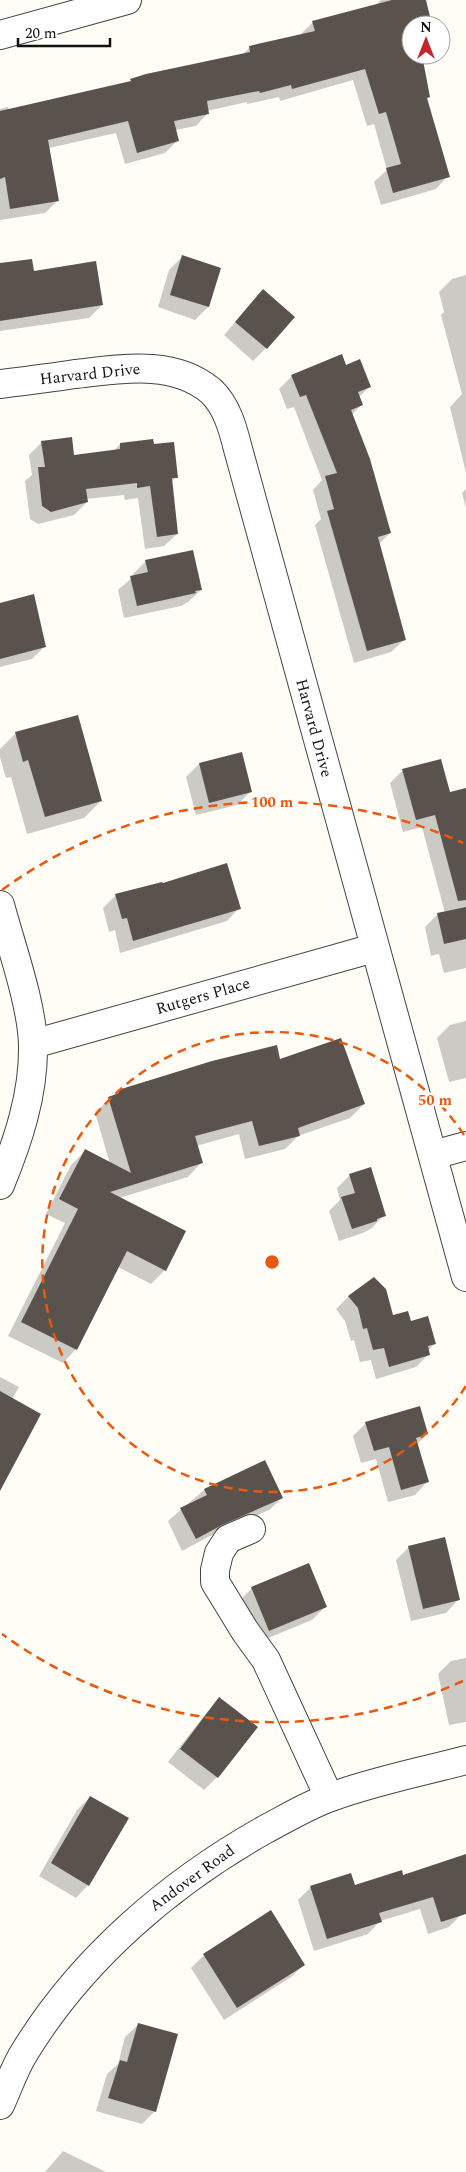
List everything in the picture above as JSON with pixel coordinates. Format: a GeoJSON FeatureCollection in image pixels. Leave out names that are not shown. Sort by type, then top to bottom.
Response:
{"type":"FeatureCollection","features":[{"type":"Feature","properties":{"kind":"street"},"geometry":{"type":"LineString","coordinates":[[0,35],[127,0]]}},
{"type":"Feature","properties":{"kind":"street","name":"Harvard Drive"},"geometry":{"type":"LineString","coordinates":[[0,384],[129,368],[152,368],[172,372],[193,380],[211,392],[223,408],[232,425],[374,948],[466,1277]]}},
{"type":"Feature","properties":{"kind":"street"},"geometry":{"type":"LineString","coordinates":[[0,905],[24,996],[33,1044],[28,1097],[12,1157],[0,1185]]}},
{"type":"Feature","properties":{"kind":"street","name":"Rutgers Place"},"geometry":{"type":"LineString","coordinates":[[33,1044],[374,948]]}},
{"type":"Feature","properties":{"kind":"street"},"geometry":{"type":"LineString","coordinates":[[433,1154],[466,1146]]}},
{"type":"Feature","properties":{"kind":"street"},"geometry":{"type":"LineString","coordinates":[[251,1529],[228,1539],[220,1553],[215,1570],[215,1582],[245,1631],[266,1660],[329,1797]]}},
{"type":"Feature","properties":{"kind":"street","name":"Andover Road"},"geometry":{"type":"LineString","coordinates":[[0,2105],[24,2054],[55,2009],[84,1974],[124,1932],[165,1895],[232,1848],[300,1810],[329,1797],[358,1788],[466,1760]]}},
{"type":"Feature","properties":{"kind":"building"},"geometry":{"type":"Polygon","coordinates":[[[392,0],[426,0],[430,15],[401,15],[401,65],[424,65],[430,97],[427,98],[450,177],[393,193],[386,168],[401,164],[386,112],[379,114],[365,69],[292,89],[291,85],[260,93],[259,91],[207,101],[209,114],[174,121],[179,141],[137,153],[128,121],[48,140],[59,201],[10,209],[5,177],[0,179],[0,111],[131,81],[130,79],[146,74],[250,52],[249,46],[315,31],[312,21],[392,0]]]}},
{"type":"Feature","properties":{"kind":"building"},"geometry":{"type":"Polygon","coordinates":[[[182,255],[221,268],[209,307],[170,295],[182,255]]]}},
{"type":"Feature","properties":{"kind":"building"},"geometry":{"type":"Polygon","coordinates":[[[32,259],[34,271],[96,261],[103,305],[0,321],[0,263],[32,259]]]}},
{"type":"Feature","properties":{"kind":"building"},"geometry":{"type":"Polygon","coordinates":[[[263,289],[295,317],[267,349],[235,322],[263,289]]]}},
{"type":"Feature","properties":{"kind":"building"},"geometry":{"type":"Polygon","coordinates":[[[342,354],[346,365],[360,359],[371,387],[358,392],[363,405],[351,410],[370,459],[391,533],[378,537],[406,640],[367,651],[327,511],[334,509],[325,476],[337,473],[306,395],[300,397],[291,375],[342,354]]]}},
{"type":"Feature","properties":{"kind":"building"},"geometry":{"type":"Polygon","coordinates":[[[72,437],[74,455],[120,449],[120,443],[153,439],[154,444],[174,442],[178,478],[172,478],[178,534],[157,537],[150,486],[137,488],[137,483],[86,489],[88,502],[51,512],[42,506],[38,467],[45,467],[41,441],[72,437]]]}},
{"type":"Feature","properties":{"kind":"building"},"geometry":{"type":"Polygon","coordinates":[[[193,550],[202,590],[137,606],[130,576],[148,572],[145,560],[193,550]]]}},
{"type":"Feature","properties":{"kind":"building"},"geometry":{"type":"Polygon","coordinates":[[[34,594],[46,647],[0,659],[0,603],[34,594]]]}},
{"type":"Feature","properties":{"kind":"building"},"geometry":{"type":"Polygon","coordinates":[[[78,715],[102,801],[45,817],[28,760],[23,762],[15,732],[78,715]]]}},
{"type":"Feature","properties":{"kind":"building"},"geometry":{"type":"Polygon","coordinates":[[[242,752],[252,792],[209,803],[199,763],[242,752]]]}},
{"type":"Feature","properties":{"kind":"building"},"geometry":{"type":"Polygon","coordinates":[[[441,759],[450,792],[466,788],[466,900],[458,901],[435,815],[416,820],[402,769],[441,759]]]}},
{"type":"Feature","properties":{"kind":"building"},"geometry":{"type":"Polygon","coordinates":[[[227,863],[241,909],[133,941],[127,918],[122,919],[115,894],[163,883],[227,863]]]}},
{"type":"Feature","properties":{"kind":"building"},"geometry":{"type":"Polygon","coordinates":[[[466,907],[466,939],[444,944],[437,913],[466,907]]]}},
{"type":"Feature","properties":{"kind":"building"},"geometry":{"type":"Polygon","coordinates":[[[341,1038],[365,1104],[298,1128],[300,1136],[259,1146],[252,1121],[195,1136],[203,1163],[110,1192],[186,1231],[166,1271],[127,1251],[77,1350],[21,1322],[78,1209],[59,1199],[85,1149],[131,1173],[108,1097],[119,1093],[118,1090],[212,1061],[277,1045],[280,1059],[341,1038]]]}},
{"type":"Feature","properties":{"kind":"building"},"geometry":{"type":"Polygon","coordinates":[[[371,1167],[386,1216],[352,1229],[341,1197],[355,1193],[349,1174],[371,1167]]]}},
{"type":"Feature","properties":{"kind":"building"},"geometry":{"type":"Polygon","coordinates":[[[374,1277],[386,1289],[393,1315],[408,1311],[411,1321],[428,1316],[436,1344],[428,1346],[430,1355],[389,1367],[384,1348],[373,1350],[367,1328],[363,1329],[358,1308],[348,1296],[374,1277]]]}},
{"type":"Feature","properties":{"kind":"building"},"geometry":{"type":"Polygon","coordinates":[[[0,1391],[41,1414],[0,1491],[0,1391]]]}},
{"type":"Feature","properties":{"kind":"building"},"geometry":{"type":"Polygon","coordinates":[[[420,1406],[428,1434],[416,1438],[429,1482],[401,1490],[389,1447],[374,1451],[365,1422],[420,1406]]]}},
{"type":"Feature","properties":{"kind":"building"},"geometry":{"type":"Polygon","coordinates":[[[265,1460],[283,1498],[222,1525],[196,1539],[180,1508],[207,1495],[204,1489],[265,1460]]]}},
{"type":"Feature","properties":{"kind":"building"},"geometry":{"type":"Polygon","coordinates":[[[445,1537],[460,1600],[423,1609],[408,1546],[445,1537]]]}},
{"type":"Feature","properties":{"kind":"building"},"geometry":{"type":"Polygon","coordinates":[[[309,1563],[327,1607],[269,1631],[251,1587],[309,1563]]]}},
{"type":"Feature","properties":{"kind":"building"},"geometry":{"type":"Polygon","coordinates":[[[219,1697],[258,1727],[218,1778],[180,1749],[219,1697]]]}},
{"type":"Feature","properties":{"kind":"building"},"geometry":{"type":"Polygon","coordinates":[[[90,1796],[129,1818],[89,1886],[51,1863],[90,1796]]]}},
{"type":"Feature","properties":{"kind":"building"},"geometry":{"type":"Polygon","coordinates":[[[466,1854],[466,1914],[441,1922],[433,1897],[379,1913],[382,1922],[327,1939],[310,1886],[351,1873],[355,1885],[402,1870],[403,1875],[466,1854]]]}},
{"type":"Feature","properties":{"kind":"building"},"geometry":{"type":"Polygon","coordinates":[[[271,1910],[305,1965],[237,2008],[203,1954],[271,1910]]]}},
{"type":"Feature","properties":{"kind":"building"},"geometry":{"type":"Polygon","coordinates":[[[138,2023],[178,2034],[156,2112],[108,2098],[120,2060],[127,2062],[138,2023]]]}}]}
